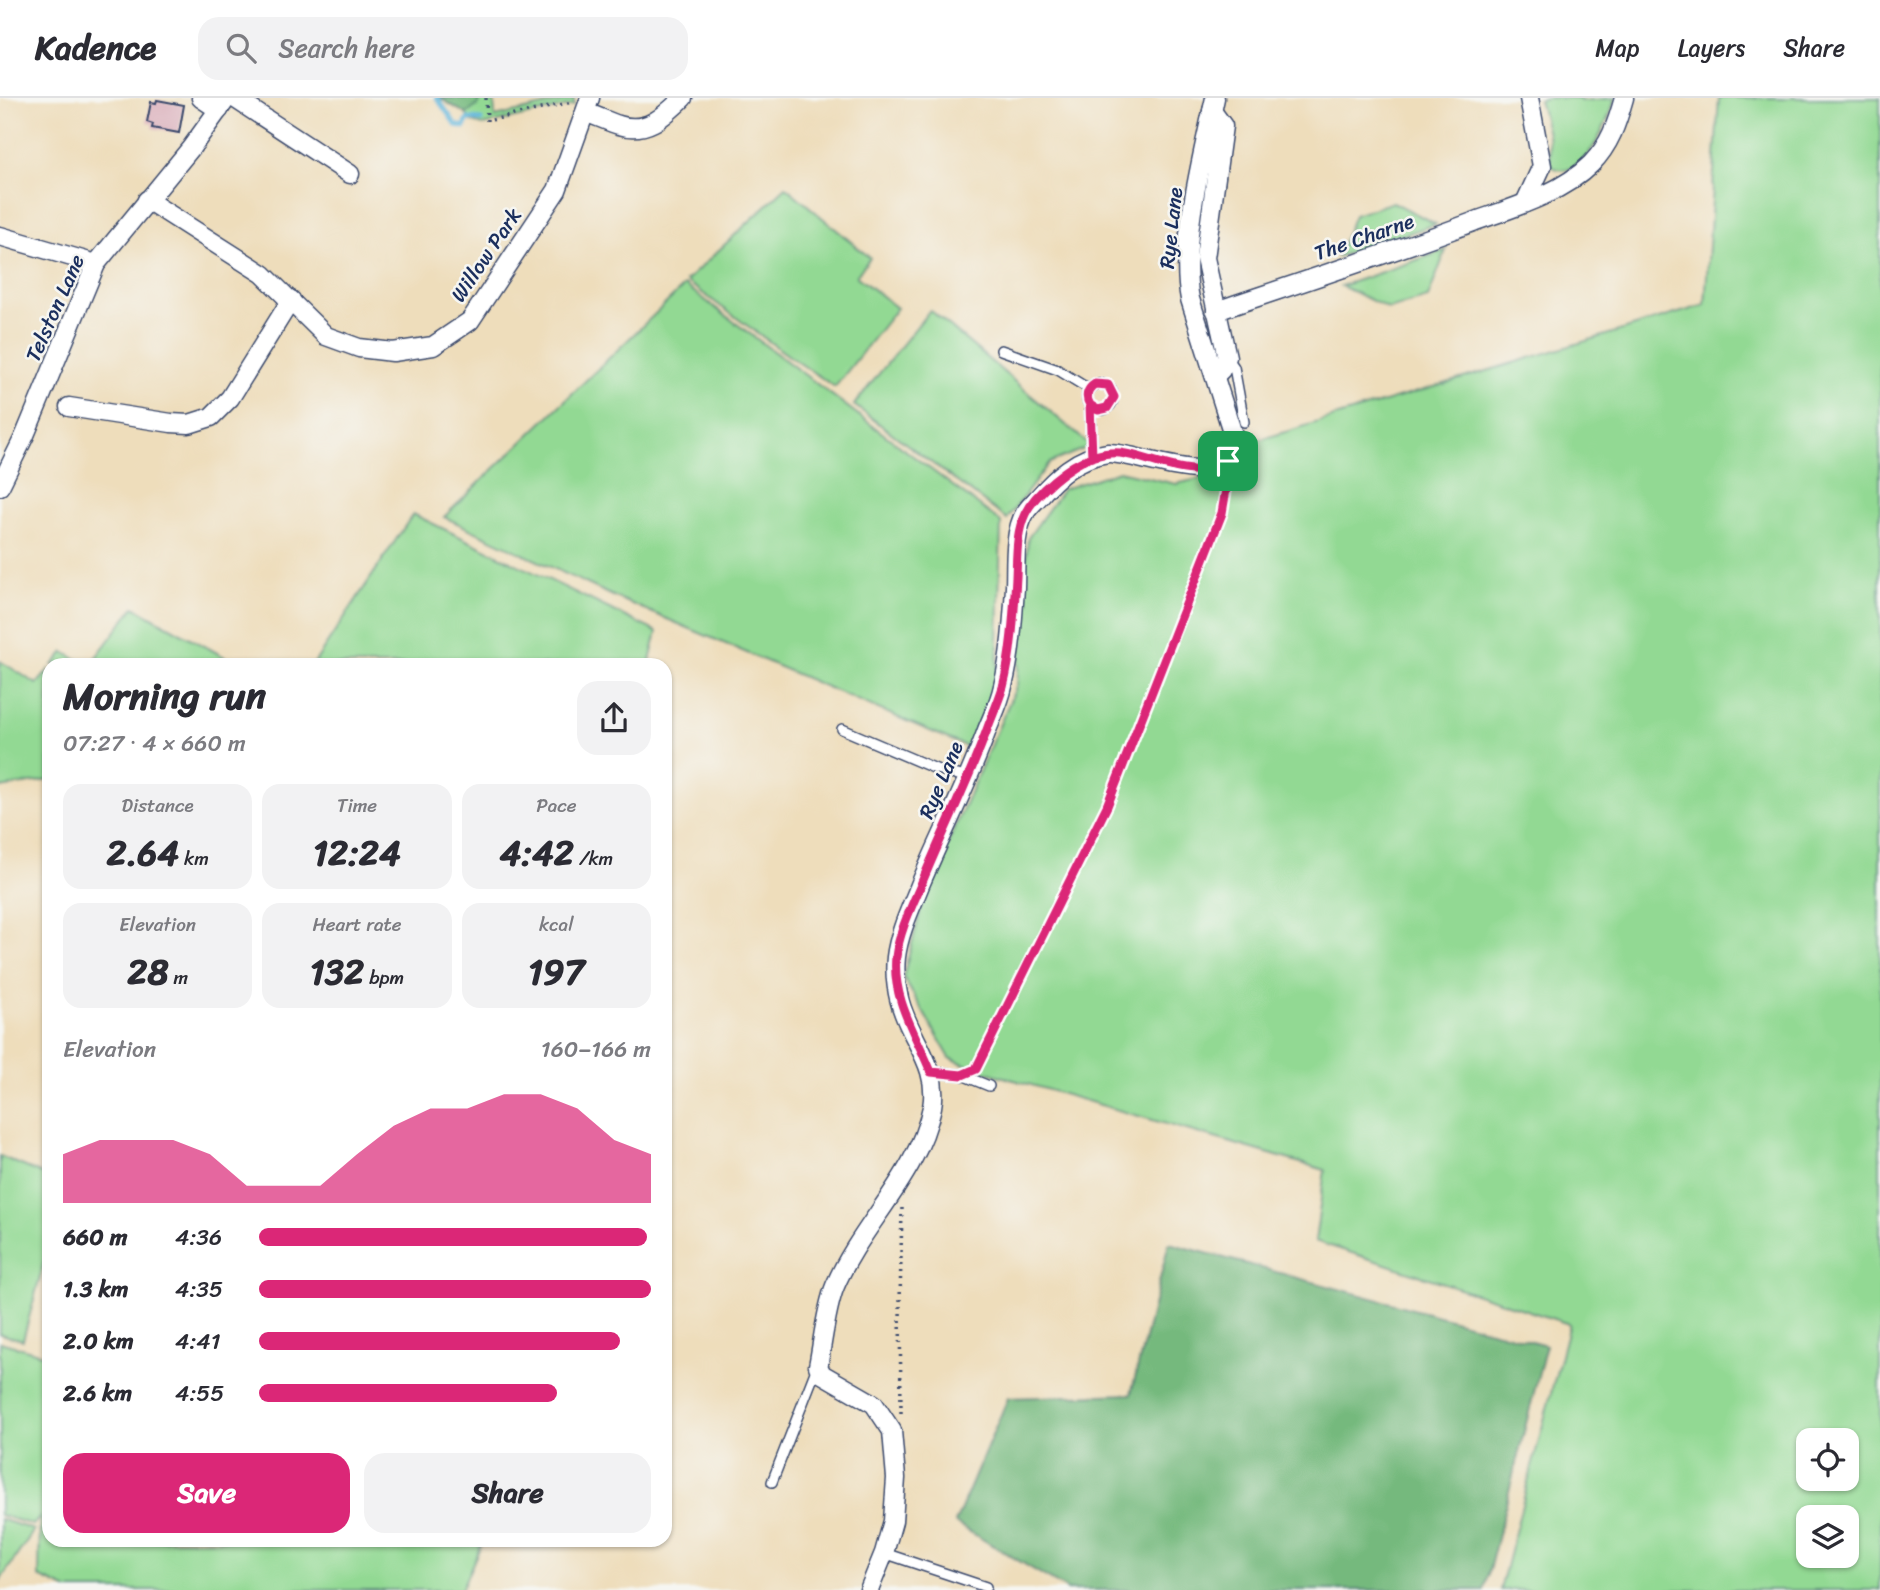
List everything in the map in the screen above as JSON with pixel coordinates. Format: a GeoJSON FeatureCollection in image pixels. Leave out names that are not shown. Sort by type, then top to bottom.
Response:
{"type":"FeatureCollection","features":[{"type":"Feature","properties":{"kind":"street"},"geometry":{"type":"LineString","coordinates":[[201,98],[223,104]]}},
{"type":"Feature","properties":{"kind":"street"},"geometry":{"type":"LineString","coordinates":[[234,98],[350,174]]}},
{"type":"Feature","properties":{"kind":"street"},"geometry":{"type":"LineString","coordinates":[[586,104],[618,125],[636,128],[657,122],[683,98]]}},
{"type":"Feature","properties":{"kind":"street"},"geometry":{"type":"LineString","coordinates":[[1525,203],[1542,166],[1529,98]]}},
{"type":"Feature","properties":{"kind":"street","name":"The Charne"},"geometry":{"type":"LineString","coordinates":[[1216,311],[1525,203],[1577,176],[1592,163],[1609,141],[1624,98]]}},
{"type":"Feature","properties":{"kind":"street","name":"Telston Lane"},"geometry":{"type":"LineString","coordinates":[[0,486],[96,264],[191,148],[223,104]]}},
{"type":"Feature","properties":{"kind":"street","name":"Willow Park"},"geometry":{"type":"LineString","coordinates":[[147,200],[263,274],[326,336],[359,348],[393,352],[433,346],[470,321],[557,190],[586,104]]}},
{"type":"Feature","properties":{"kind":"street"},"geometry":{"type":"LineString","coordinates":[[1213,104],[1223,126],[1205,258],[1227,357],[1215,376]]}},
{"type":"Feature","properties":{"kind":"street","name":"Rye Lane"},"geometry":{"type":"LineString","coordinates":[[818,1366],[834,1287],[862,1236],[903,1180],[924,1135],[933,1105],[931,1072],[904,1016],[898,993],[896,960],[909,914],[930,862],[970,778],[1003,686],[1014,611],[1018,537],[1025,513],[1053,481],[1074,464],[1092,457],[1124,454],[1188,469],[1210,469],[1228,461],[1234,452],[1235,441],[1190,299],[1187,275],[1192,216],[1213,104]]}},
{"type":"Feature","properties":{"kind":"street"},"geometry":{"type":"LineString","coordinates":[[0,236],[96,264]]}},
{"type":"Feature","properties":{"kind":"street"},"geometry":{"type":"LineString","coordinates":[[69,407],[171,423],[189,424],[211,417],[230,398],[291,300]]}},
{"type":"Feature","properties":{"kind":"street"},"geometry":{"type":"LineString","coordinates":[[818,1366],[822,1374],[874,1404],[892,1431],[896,1478],[893,1521],[869,1590]]}},
{"type":"Feature","properties":{"kind":"lane"},"geometry":{"type":"LineString","coordinates":[[1002,350],[1058,370],[1089,389]]}},
{"type":"Feature","properties":{"kind":"lane"},"geometry":{"type":"LineString","coordinates":[[1227,357],[1234,367],[1244,422]]}},
{"type":"Feature","properties":{"kind":"lane"},"geometry":{"type":"LineString","coordinates":[[1090,405],[1098,410],[1107,408],[1114,397],[1111,388],[1104,383],[1095,384],[1089,389],[1087,397],[1090,405],[1092,457]]}},
{"type":"Feature","properties":{"kind":"lane"},"geometry":{"type":"LineString","coordinates":[[842,729],[936,769],[970,778]]}},
{"type":"Feature","properties":{"kind":"lane"},"geometry":{"type":"LineString","coordinates":[[931,1072],[962,1075],[989,1086]]}},
{"type":"Feature","properties":{"kind":"lane"},"geometry":{"type":"LineString","coordinates":[[772,1482],[818,1366]]}},
{"type":"Feature","properties":{"kind":"lane"},"geometry":{"type":"LineString","coordinates":[[884,1553],[986,1587]]}},
{"type":"Feature","properties":{"kind":"path"},"geometry":{"type":"LineString","coordinates":[[486,98],[487,121],[586,104]]}},
{"type":"Feature","properties":{"kind":"path"},"geometry":{"type":"LineString","coordinates":[[962,1075],[976,1069],[1107,806],[1222,513],[1229,472],[1228,461]]}},
{"type":"Feature","properties":{"kind":"path"},"geometry":{"type":"LineString","coordinates":[[892,1431],[902,1410],[900,1302],[903,1180]]}},
{"type":"Feature","properties":{"kind":"green space"},"geometry":{"type":"Polygon","coordinates":[[[440,98],[479,98],[478,105],[466,114],[440,98]]]}},
{"type":"Feature","properties":{"kind":"green space"},"geometry":{"type":"Polygon","coordinates":[[[442,98],[494,98],[495,117],[574,99],[574,105],[483,125],[472,122],[466,114],[442,98]]]}},
{"type":"Feature","properties":{"kind":"green space"},"geometry":{"type":"Polygon","coordinates":[[[1579,98],[1580,101],[1615,98],[1593,148],[1574,167],[1563,170],[1551,166],[1548,134],[1539,100],[1579,98]]]}},
{"type":"Feature","properties":{"kind":"green space"},"geometry":{"type":"Polygon","coordinates":[[[1719,98],[1880,98],[1880,1590],[1500,1590],[1569,1324],[1315,1241],[1325,1170],[976,1069],[950,1058],[903,977],[924,898],[1017,685],[1028,538],[1063,489],[1119,471],[1176,484],[1229,472],[1252,442],[1705,305],[1719,98]]]}},
{"type":"Feature","properties":{"kind":"green space"},"geometry":{"type":"Polygon","coordinates":[[[786,187],[870,258],[856,276],[897,308],[835,387],[686,281],[786,187]]]}},
{"type":"Feature","properties":{"kind":"green space"},"geometry":{"type":"Polygon","coordinates":[[[1393,202],[1436,224],[1337,257],[1354,215],[1393,202]]]}},
{"type":"Feature","properties":{"kind":"green space"},"geometry":{"type":"Polygon","coordinates":[[[1446,250],[1428,298],[1389,309],[1341,286],[1446,250]]]}},
{"type":"Feature","properties":{"kind":"green space"},"geometry":{"type":"Polygon","coordinates":[[[685,285],[1001,522],[997,681],[972,749],[613,596],[444,517],[685,285]]]}},
{"type":"Feature","properties":{"kind":"green space"},"geometry":{"type":"Polygon","coordinates":[[[930,310],[1091,446],[1049,463],[1007,519],[854,405],[930,310]]]}},
{"type":"Feature","properties":{"kind":"green space"},"geometry":{"type":"Polygon","coordinates":[[[413,514],[657,632],[651,658],[318,658],[413,514]]]}},
{"type":"Feature","properties":{"kind":"green space"},"geometry":{"type":"Polygon","coordinates":[[[134,607],[226,658],[95,658],[134,607]]]}},
{"type":"Feature","properties":{"kind":"green space"},"geometry":{"type":"Polygon","coordinates":[[[64,652],[75,658],[59,658],[64,652]]]}},
{"type":"Feature","properties":{"kind":"green space"},"geometry":{"type":"Polygon","coordinates":[[[0,661],[37,684],[42,678],[42,781],[0,788],[0,661]]]}},
{"type":"Feature","properties":{"kind":"green space"},"geometry":{"type":"Polygon","coordinates":[[[0,1156],[42,1174],[42,1269],[23,1340],[0,1334],[0,1156]]]}},
{"type":"Feature","properties":{"kind":"green space"},"geometry":{"type":"Polygon","coordinates":[[[1169,1243],[1546,1345],[1484,1590],[1068,1590],[955,1523],[1008,1398],[1131,1394],[1169,1243]]]}},
{"type":"Feature","properties":{"kind":"green space"},"geometry":{"type":"Polygon","coordinates":[[[0,1342],[42,1354],[42,1547],[480,1547],[461,1590],[68,1590],[39,1577],[40,1517],[33,1525],[0,1515],[0,1342]]]}},
{"type":"Feature","properties":{"kind":"green space"},"geometry":{"type":"Polygon","coordinates":[[[0,1519],[34,1530],[0,1581],[0,1519]]]}},
{"type":"Feature","properties":{"kind":"building"},"geometry":{"type":"Polygon","coordinates":[[[157,100],[184,105],[179,133],[152,128],[153,124],[147,122],[151,102],[156,103],[157,100]]]}},
{"type":"Feature","properties":{"kind":"waterway"},"geometry":{"type":"LineString","coordinates":[[437,98],[456,125],[464,127],[468,119],[481,120]]}},
{"type":"Feature","properties":{"kind":"route"},"geometry":{"type":"LineString","coordinates":[[1228,461],[1217,468],[1188,469],[1124,454],[1092,457],[1087,393],[1095,384],[1108,385],[1114,397],[1111,406],[1102,410],[1090,405],[1092,457],[1074,464],[1053,481],[1025,513],[1018,537],[1014,611],[1003,686],[970,778],[930,862],[909,914],[896,960],[898,993],[904,1016],[931,1072],[962,1075],[976,1069],[1107,806],[1222,513],[1229,472],[1228,461]]}}]}
